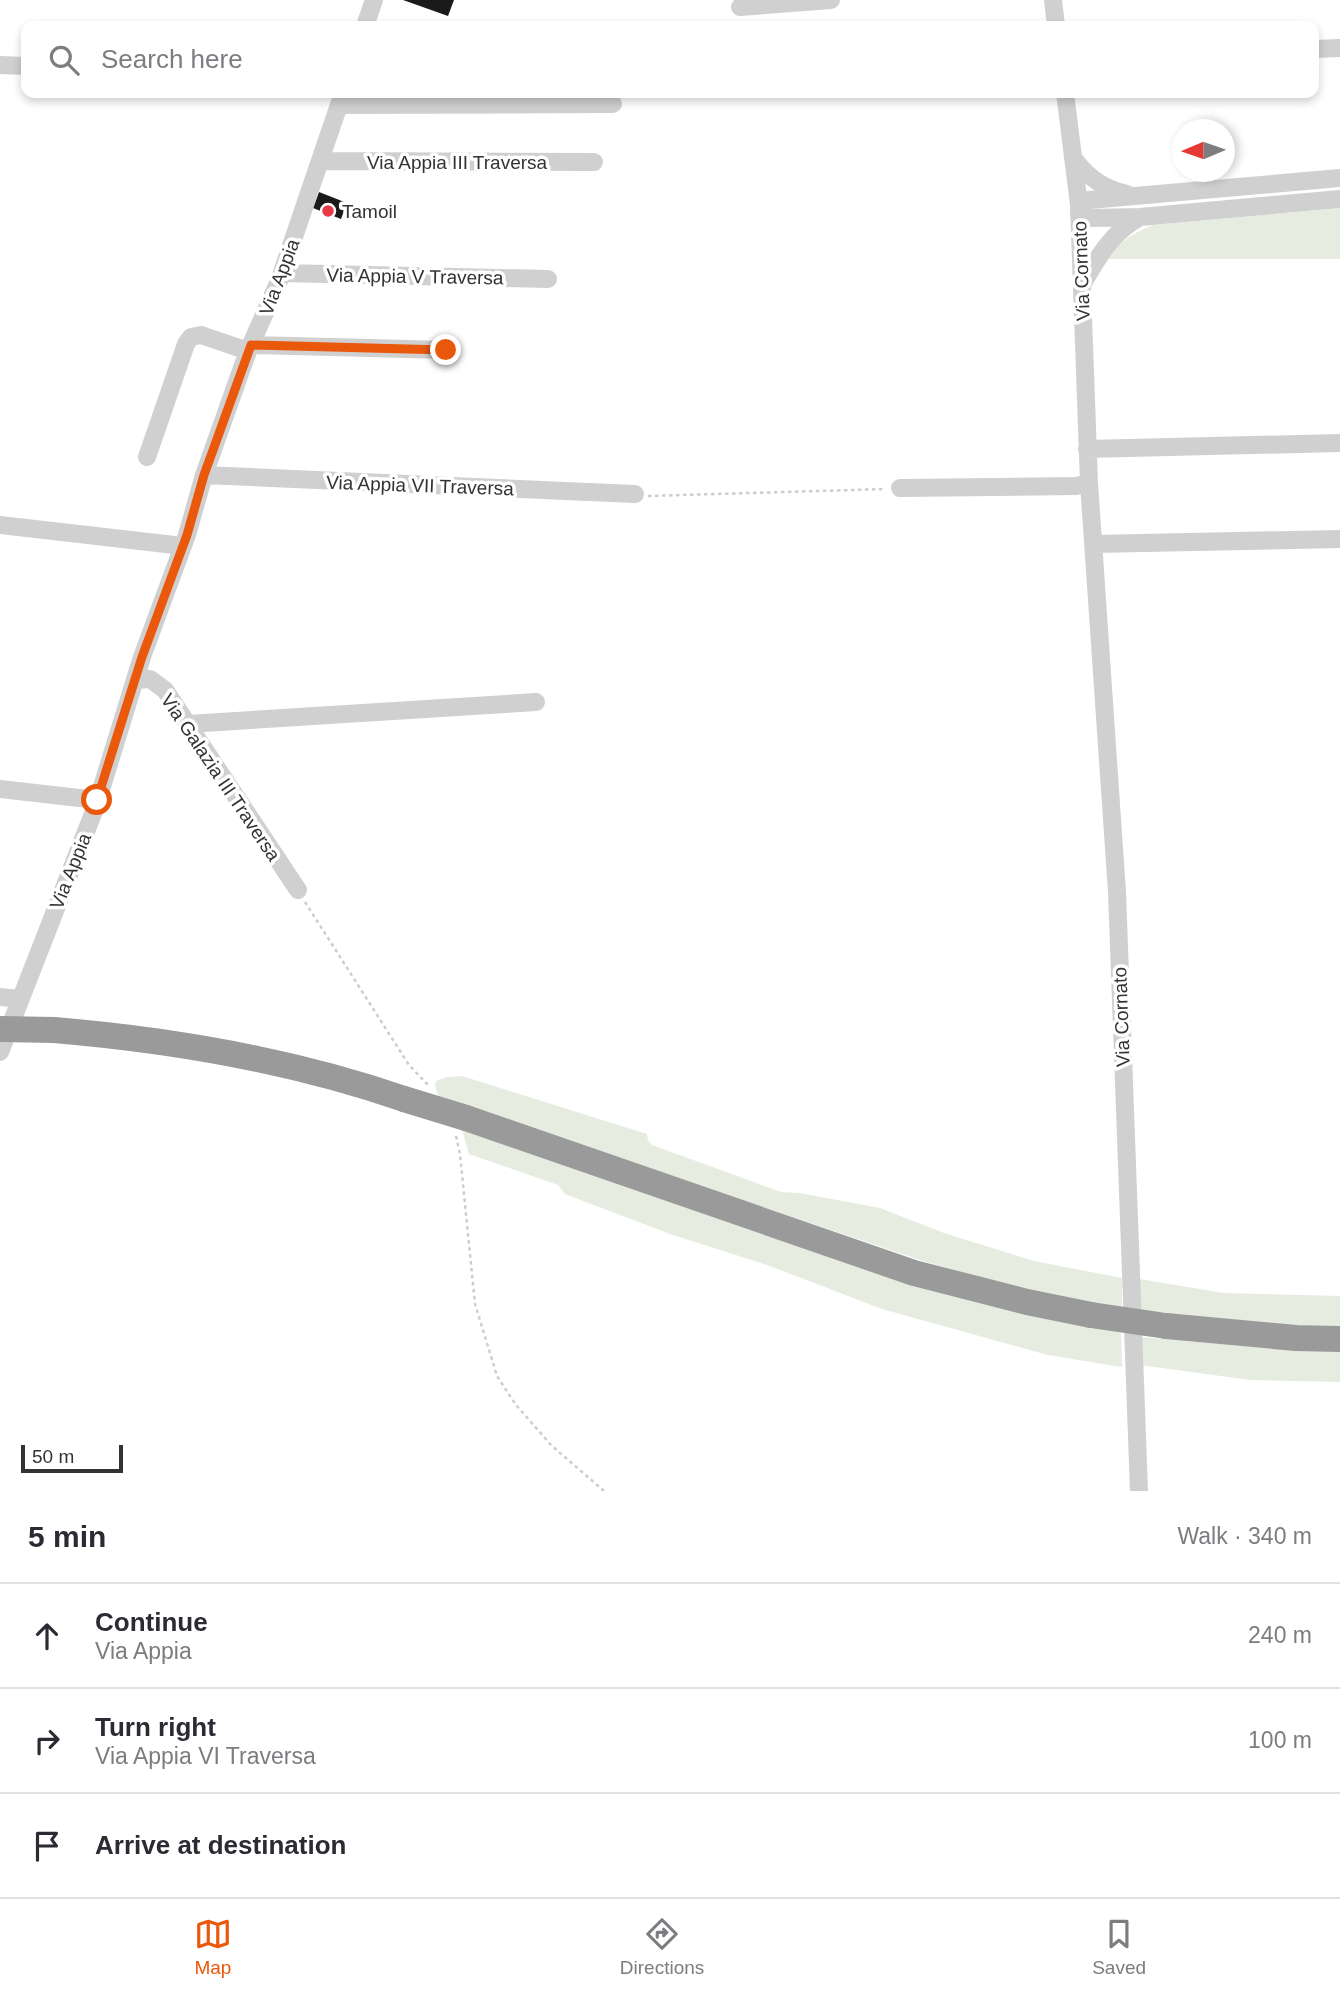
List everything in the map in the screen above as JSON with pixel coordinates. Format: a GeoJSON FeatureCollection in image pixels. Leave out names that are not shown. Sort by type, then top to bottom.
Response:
{"type":"FeatureCollection","features":[{"type":"Feature","properties":{"kind":"highway"},"geometry":{"type":"LineString","coordinates":[[0,1029],[54,1030],[158,1041],[274,1061],[365,1085],[460,1124],[914,1273],[1027,1302],[1166,1326],[1296,1338],[1340,1339]]}},
{"type":"Feature","properties":{"kind":"street"},"geometry":{"type":"LineString","coordinates":[[367,21],[374,0]]}},
{"type":"Feature","properties":{"kind":"street"},"geometry":{"type":"LineString","coordinates":[[740,7],[831,0]]}},
{"type":"Feature","properties":{"kind":"street"},"geometry":{"type":"LineString","coordinates":[[1053,0],[1055,21]]}},
{"type":"Feature","properties":{"kind":"street"},"geometry":{"type":"LineString","coordinates":[[1319,49],[1340,48]]}},
{"type":"Feature","properties":{"kind":"street"},"geometry":{"type":"LineString","coordinates":[[0,65],[21,66]]}},
{"type":"Feature","properties":{"kind":"street","name":"Via Cornato"},"geometry":{"type":"LineString","coordinates":[[1066,98],[1079,210],[1087,449],[1117,892],[1139,1491]]}},
{"type":"Feature","properties":{"kind":"street"},"geometry":{"type":"LineString","coordinates":[[341,99],[612,104]]}},
{"type":"Feature","properties":{"kind":"street","name":"Via Appia"},"geometry":{"type":"LineString","coordinates":[[0,1052],[97,800],[135,680],[183,546],[204,475],[250,348],[282,273],[341,99]]}},
{"type":"Feature","properties":{"kind":"street"},"geometry":{"type":"LineString","coordinates":[[1075,160],[1085,173],[1111,191],[1134,196]]}},
{"type":"Feature","properties":{"kind":"street","name":"Via Appia III Traversa"},"geometry":{"type":"LineString","coordinates":[[320,161],[594,162]]}},
{"type":"Feature","properties":{"kind":"street"},"geometry":{"type":"LineString","coordinates":[[1340,178],[1089,200],[1079,210],[1089,218],[1140,217],[1340,199]]}},
{"type":"Feature","properties":{"kind":"street"},"geometry":{"type":"LineString","coordinates":[[1082,285],[1112,238],[1140,217]]}},
{"type":"Feature","properties":{"kind":"street","name":"Via Appia V Traversa"},"geometry":{"type":"LineString","coordinates":[[282,273],[548,279]]}},
{"type":"Feature","properties":{"kind":"street"},"geometry":{"type":"LineString","coordinates":[[147,457],[186,344],[191,337],[201,335],[250,348],[446,350]]}},
{"type":"Feature","properties":{"kind":"street"},"geometry":{"type":"LineString","coordinates":[[1087,449],[1340,443]]}},
{"type":"Feature","properties":{"kind":"street","name":"Via Appia VII Traversa"},"geometry":{"type":"LineString","coordinates":[[204,475],[635,495]]}},
{"type":"Feature","properties":{"kind":"street"},"geometry":{"type":"LineString","coordinates":[[900,488],[1076,486],[1089,483]]}},
{"type":"Feature","properties":{"kind":"street"},"geometry":{"type":"LineString","coordinates":[[0,525],[183,546]]}},
{"type":"Feature","properties":{"kind":"street"},"geometry":{"type":"LineString","coordinates":[[1093,544],[1340,539]]}},
{"type":"Feature","properties":{"kind":"street","name":"Via Galazia III Traversa"},"geometry":{"type":"LineString","coordinates":[[135,680],[150,679],[164,691],[298,890]]}},
{"type":"Feature","properties":{"kind":"street"},"geometry":{"type":"LineString","coordinates":[[188,724],[536,702]]}},
{"type":"Feature","properties":{"kind":"street"},"geometry":{"type":"LineString","coordinates":[[0,789],[97,800]]}},
{"type":"Feature","properties":{"kind":"street"},"geometry":{"type":"LineString","coordinates":[[0,997],[20,999]]}},
{"type":"Feature","properties":{"kind":"path"},"geometry":{"type":"LineString","coordinates":[[635,495],[900,488]]}},
{"type":"Feature","properties":{"kind":"path"},"geometry":{"type":"LineString","coordinates":[[298,890],[409,1065],[427,1083],[432,1093]]}},
{"type":"Feature","properties":{"kind":"path"},"geometry":{"type":"LineString","coordinates":[[460,1124],[460,1154],[475,1304],[497,1376],[516,1405],[552,1446],[604,1491]]}},
{"type":"Feature","properties":{"kind":"shaded area"},"geometry":{"type":"Polygon","coordinates":[[[1340,208],[1340,259],[1108,259],[1128,238],[1153,225],[1340,208]]]}},
{"type":"Feature","properties":{"kind":"shaded area"},"geometry":{"type":"Polygon","coordinates":[[[462,1076],[647,1134],[652,1145],[781,1192],[880,1208],[944,1233],[1034,1261],[1122,1278],[1122,1308],[1045,1295],[923,1261],[442,1099],[436,1091],[436,1081],[462,1076]]]}},
{"type":"Feature","properties":{"kind":"shaded area"},"geometry":{"type":"Polygon","coordinates":[[[462,1129],[1121,1331],[1122,1367],[1048,1355],[882,1309],[770,1266],[670,1234],[565,1194],[558,1185],[469,1154],[462,1129]]]}},
{"type":"Feature","properties":{"kind":"shaded area"},"geometry":{"type":"Polygon","coordinates":[[[1139,1279],[1224,1293],[1340,1296],[1340,1326],[1294,1325],[1138,1310],[1139,1279]]]}},
{"type":"Feature","properties":{"kind":"shaded area"},"geometry":{"type":"Polygon","coordinates":[[[1140,1337],[1278,1349],[1340,1348],[1340,1382],[1250,1380],[1140,1365],[1140,1337]]]}},
{"type":"Feature","properties":{"kind":"building"},"geometry":{"type":"Polygon","coordinates":[[[403,0],[454,0],[448,16],[403,0]]]}},
{"type":"Feature","properties":{"kind":"building"},"geometry":{"type":"Polygon","coordinates":[[[319,192],[347,203],[341,219],[313,208],[319,192]]]}},
{"type":"Feature","properties":{"kind":"place","name":"Tamoil"},"geometry":{"type":"Point","coordinates":[328,211]}},
{"type":"Feature","properties":{"kind":"route"},"geometry":{"type":"LineString","coordinates":[[97,800],[142,657],[187,535],[204,475],[251,345],[446,350]]}}]}
